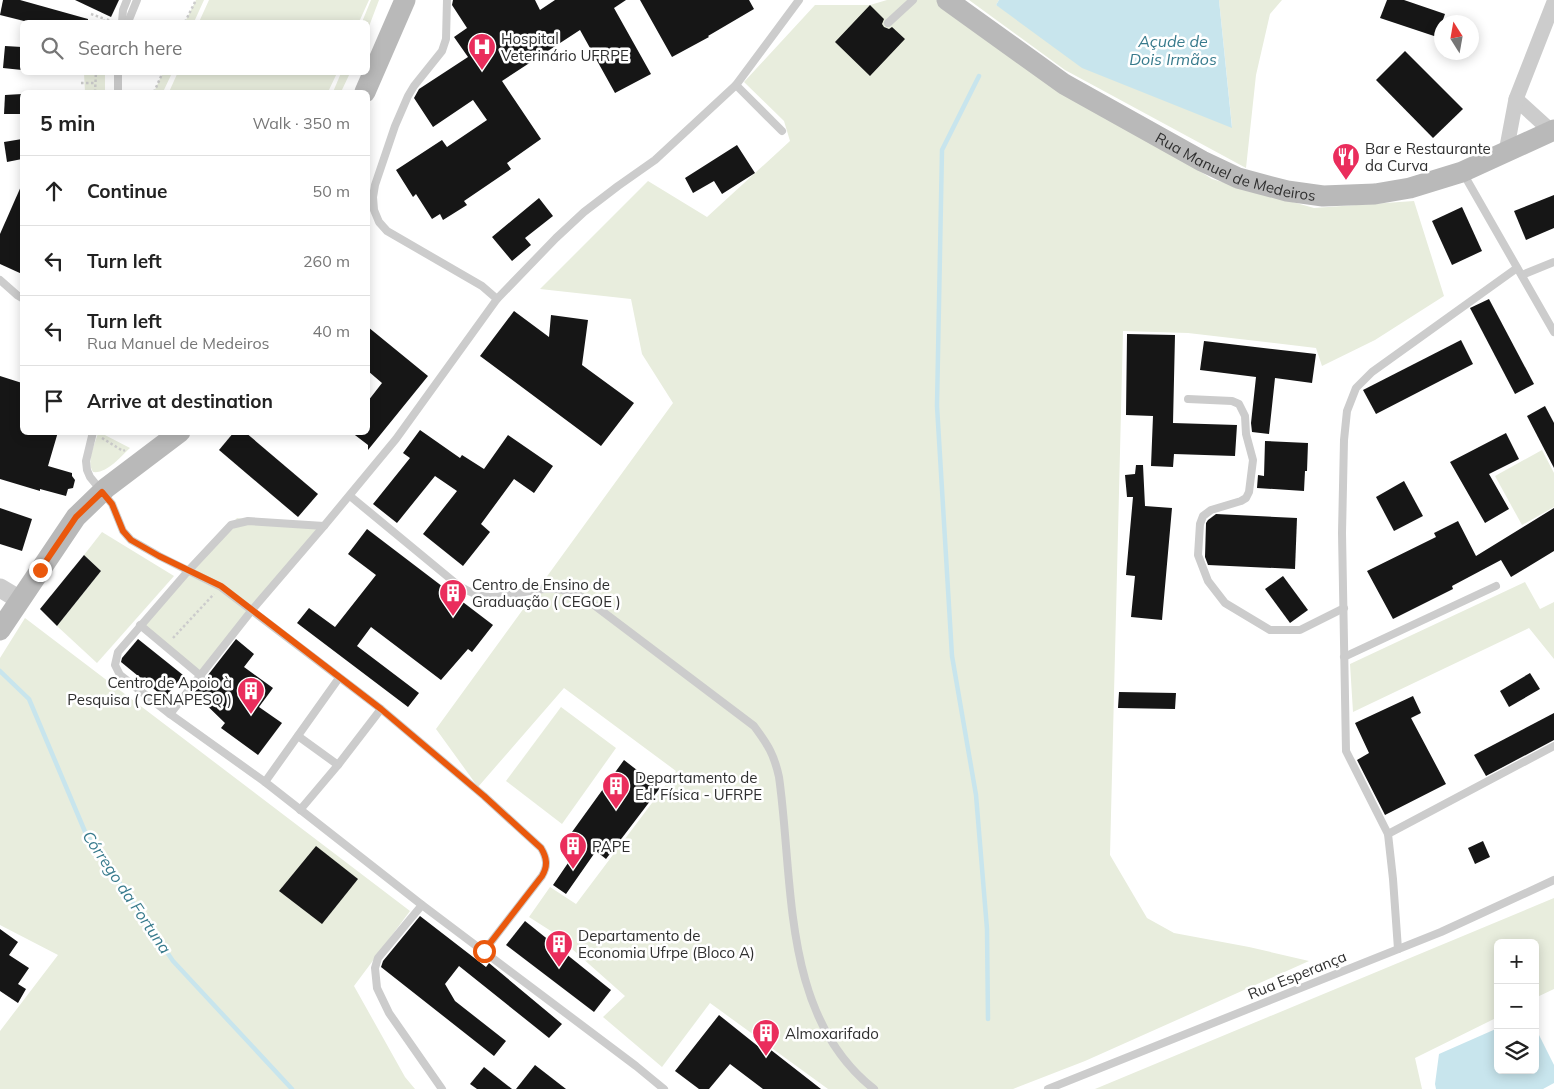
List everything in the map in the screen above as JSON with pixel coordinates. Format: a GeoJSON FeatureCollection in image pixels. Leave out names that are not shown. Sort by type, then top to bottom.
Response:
{"type":"FeatureCollection","features":[{"type":"Feature","properties":{"kind":"main road"},"geometry":{"type":"LineString","coordinates":[[366,90],[405,0]]}},
{"type":"Feature","properties":{"kind":"main road","name":"Rua Manuel de Medeiros"},"geometry":{"type":"LineString","coordinates":[[947,0],[1064,84],[1202,161],[1238,178],[1287,191],[1332,196],[1375,194],[1410,188],[1462,172],[1553,131]]}},
{"type":"Feature","properties":{"kind":"main road"},"geometry":{"type":"LineString","coordinates":[[0,630],[76,517],[102,492],[176,435]]}},
{"type":"Feature","properties":{"kind":"street"},"geometry":{"type":"LineString","coordinates":[[1506,152],[1516,99],[1554,2]]}},
{"type":"Feature","properties":{"kind":"street"},"geometry":{"type":"LineString","coordinates":[[1516,99],[1553,131]]}},
{"type":"Feature","properties":{"kind":"street"},"geometry":{"type":"LineString","coordinates":[[0,588],[20,600]]}},
{"type":"Feature","properties":{"kind":"lane"},"geometry":{"type":"LineString","coordinates":[[122,20],[123,10],[127,0]]}},
{"type":"Feature","properties":{"kind":"lane"},"geometry":{"type":"LineString","coordinates":[[129,20],[136,0]]}},
{"type":"Feature","properties":{"kind":"lane"},"geometry":{"type":"LineString","coordinates":[[447,0],[446,39],[442,51],[414,86],[395,126],[375,185],[373,197],[374,210],[379,222],[387,231],[482,286],[497,299]]}},
{"type":"Feature","properties":{"kind":"lane"},"geometry":{"type":"LineString","coordinates":[[170,714],[252,610],[350,496],[396,439],[497,299],[584,212],[655,160],[736,85],[799,0]]}},
{"type":"Feature","properties":{"kind":"lane"},"geometry":{"type":"LineString","coordinates":[[888,23],[914,0]]}},
{"type":"Feature","properties":{"kind":"lane"},"geometry":{"type":"LineString","coordinates":[[118,75],[118,90]]}},
{"type":"Feature","properties":{"kind":"lane"},"geometry":{"type":"LineString","coordinates":[[736,85],[782,131]]}},
{"type":"Feature","properties":{"kind":"lane"},"geometry":{"type":"LineString","coordinates":[[1462,172],[1554,332]]}},
{"type":"Feature","properties":{"kind":"lane"},"geometry":{"type":"LineString","coordinates":[[1522,275],[1554,262]]}},
{"type":"Feature","properties":{"kind":"lane"},"geometry":{"type":"LineString","coordinates":[[1398,949],[1388,834],[1346,751],[1342,533],[1344,440],[1347,411],[1356,388],[1372,372],[1517,268]]}},
{"type":"Feature","properties":{"kind":"lane"},"geometry":{"type":"LineString","coordinates":[[0,280],[20,297]]}},
{"type":"Feature","properties":{"kind":"lane"},"geometry":{"type":"LineString","coordinates":[[1188,399],[1232,401],[1239,404],[1245,416],[1246,434],[1253,460],[1249,492],[1246,498],[1211,510],[1203,516],[1200,524],[1198,555],[1208,581],[1225,603],[1270,630],[1300,630],[1344,608]]}},
{"type":"Feature","properties":{"kind":"lane"},"geometry":{"type":"LineString","coordinates":[[96,435],[86,461],[87,470],[112,504],[123,531],[131,540],[221,586],[338,678],[381,709],[484,796],[541,848],[545,855],[546,870],[484,951]]}},
{"type":"Feature","properties":{"kind":"lane"},"geometry":{"type":"LineString","coordinates":[[350,496],[458,586],[474,594],[490,597],[543,588],[573,592],[586,599],[754,726],[766,741],[774,758],[779,777],[794,929],[812,1003],[829,1039],[858,1076],[874,1089]]}},
{"type":"Feature","properties":{"kind":"lane"},"geometry":{"type":"LineString","coordinates":[[324,526],[248,521],[237,522],[227,529],[140,624],[118,652],[115,658],[115,665],[120,675],[170,714],[265,782],[422,905],[664,1089]]}},
{"type":"Feature","properties":{"kind":"lane"},"geometry":{"type":"LineString","coordinates":[[1344,657],[1496,586]]}},
{"type":"Feature","properties":{"kind":"lane"},"geometry":{"type":"LineString","coordinates":[[140,624],[201,676]]}},
{"type":"Feature","properties":{"kind":"lane"},"geometry":{"type":"LineString","coordinates":[[265,782],[338,678]]}},
{"type":"Feature","properties":{"kind":"lane"},"geometry":{"type":"LineString","coordinates":[[300,810],[381,709]]}},
{"type":"Feature","properties":{"kind":"lane"},"geometry":{"type":"LineString","coordinates":[[298,736],[338,765]]}},
{"type":"Feature","properties":{"kind":"lane"},"geometry":{"type":"LineString","coordinates":[[1388,834],[1554,746]]}},
{"type":"Feature","properties":{"kind":"lane","name":"Rua Esperança"},"geometry":{"type":"LineString","coordinates":[[1048,1089],[1441,932],[1554,880]]}},
{"type":"Feature","properties":{"kind":"lane"},"geometry":{"type":"LineString","coordinates":[[422,905],[378,958],[375,978],[377,988],[389,1013],[442,1089]]}},
{"type":"Feature","properties":{"kind":"path"},"geometry":{"type":"LineString","coordinates":[[186,20],[196,0]]}},
{"type":"Feature","properties":{"kind":"path"},"geometry":{"type":"LineString","coordinates":[[91,14],[102,20]]}},
{"type":"Feature","properties":{"kind":"path"},"geometry":{"type":"LineString","coordinates":[[95,90],[96,75]]}},
{"type":"Feature","properties":{"kind":"path"},"geometry":{"type":"LineString","coordinates":[[155,90],[162,75]]}},
{"type":"Feature","properties":{"kind":"path"},"geometry":{"type":"LineString","coordinates":[[82,83],[96,83]]}},
{"type":"Feature","properties":{"kind":"path"},"geometry":{"type":"LineString","coordinates":[[98,435],[123,451],[127,448]]}},
{"type":"Feature","properties":{"kind":"path"},"geometry":{"type":"LineString","coordinates":[[166,646],[221,586]]}},
{"type":"Feature","properties":{"kind":"green space"},"geometry":{"type":"Polygon","coordinates":[[[196,0],[204,0],[195,20],[186,20],[196,0]]]}},
{"type":"Feature","properties":{"kind":"green space"},"geometry":{"type":"Polygon","coordinates":[[[209,0],[369,0],[360,20],[200,20],[209,0]]]}},
{"type":"Feature","properties":{"kind":"green space"},"geometry":{"type":"Polygon","coordinates":[[[371,0],[379,0],[370,24],[370,20],[363,20],[371,0]]]}},
{"type":"Feature","properties":{"kind":"green space"},"geometry":{"type":"Polygon","coordinates":[[[887,0],[947,0],[1052,76],[1212,179],[1314,208],[1414,201],[1444,296],[1375,340],[1322,366],[1316,348],[1188,333],[1123,331],[1110,855],[1147,918],[1174,933],[1249,947],[1309,961],[1085,1061],[1013,1089],[828,1089],[710,1003],[662,1067],[603,1017],[625,996],[554,933],[529,917],[550,887],[576,904],[676,771],[564,688],[478,787],[436,729],[673,403],[642,354],[631,299],[540,289],[648,181],[707,217],[790,141],[784,121],[744,82],[815,5],[870,5],[887,0]]]}},
{"type":"Feature","properties":{"kind":"green space"},"geometry":{"type":"Polygon","coordinates":[[[969,0],[999,0],[996,5],[1232,127],[1219,0],[1282,0],[1270,14],[1256,75],[1246,168],[1065,70],[969,0]]]}},
{"type":"Feature","properties":{"kind":"green space"},"geometry":{"type":"Polygon","coordinates":[[[84,75],[105,75],[105,90],[85,90],[84,75]]]}},
{"type":"Feature","properties":{"kind":"green space"},"geometry":{"type":"Polygon","coordinates":[[[162,75],[171,75],[164,90],[155,90],[162,75]]]}},
{"type":"Feature","properties":{"kind":"green space"},"geometry":{"type":"Polygon","coordinates":[[[177,75],[336,75],[329,90],[170,90],[177,75]]]}},
{"type":"Feature","properties":{"kind":"green space"},"geometry":{"type":"Polygon","coordinates":[[[340,75],[349,75],[342,90],[334,90],[340,75]]]}},
{"type":"Feature","properties":{"kind":"green space"},"geometry":{"type":"Polygon","coordinates":[[[97,435],[105,435],[130,448],[108,467],[98,472],[93,472],[90,463],[97,435]]]}},
{"type":"Feature","properties":{"kind":"green space"},"geometry":{"type":"Polygon","coordinates":[[[1542,450],[1554,473],[1554,507],[1522,525],[1495,476],[1542,450]]]}},
{"type":"Feature","properties":{"kind":"green space"},"geometry":{"type":"Polygon","coordinates":[[[237,518],[324,528],[200,673],[143,625],[237,518]]]}},
{"type":"Feature","properties":{"kind":"green space"},"geometry":{"type":"Polygon","coordinates":[[[102,532],[174,576],[97,663],[57,626],[101,571],[84,555],[102,532]]]}},
{"type":"Feature","properties":{"kind":"green space"},"geometry":{"type":"Polygon","coordinates":[[[1525,582],[1540,609],[1554,602],[1554,659],[1529,628],[1353,712],[1350,664],[1525,582]]]}},
{"type":"Feature","properties":{"kind":"green space"},"geometry":{"type":"Polygon","coordinates":[[[25,618],[410,911],[354,986],[405,1077],[415,1089],[0,1089],[0,1031],[58,955],[0,925],[0,658],[25,618]]]}},
{"type":"Feature","properties":{"kind":"green space"},"geometry":{"type":"Polygon","coordinates":[[[561,707],[616,748],[562,824],[506,781],[561,707]]]}},
{"type":"Feature","properties":{"kind":"green space"},"geometry":{"type":"Polygon","coordinates":[[[1554,898],[1554,989],[1539,996],[1539,939],[1494,939],[1494,1019],[1415,1058],[1422,1089],[1095,1089],[1554,898]]]}},
{"type":"Feature","properties":{"kind":"water","name":"Açude de Dois Irmãos"},"geometry":{"type":"Polygon","coordinates":[[[999,0],[1219,0],[1232,128],[1082,68],[996,5],[999,0]]]}},
{"type":"Feature","properties":{"kind":"water"},"geometry":{"type":"Polygon","coordinates":[[[1494,1030],[1494,1074],[1539,1074],[1539,1035],[1554,1065],[1554,1083],[1543,1089],[1436,1089],[1439,1054],[1494,1030]]]}},
{"type":"Feature","properties":{"kind":"building"},"geometry":{"type":"Polygon","coordinates":[[[3,0],[20,0],[88,20],[20,20],[0,15],[3,0]]]}},
{"type":"Feature","properties":{"kind":"building"},"geometry":{"type":"Polygon","coordinates":[[[75,0],[119,0],[111,17],[75,0]]]}},
{"type":"Feature","properties":{"kind":"building"},"geometry":{"type":"Polygon","coordinates":[[[453,0],[535,0],[540,10],[555,0],[626,0],[614,8],[651,74],[615,93],[580,30],[502,81],[541,139],[507,163],[511,169],[464,201],[467,205],[443,220],[440,214],[432,219],[416,194],[413,197],[396,170],[442,140],[447,147],[487,120],[473,100],[433,127],[414,98],[419,89],[468,57],[454,37],[467,28],[452,5],[453,0]]]}},
{"type":"Feature","properties":{"kind":"building"},"geometry":{"type":"Polygon","coordinates":[[[640,0],[749,0],[754,9],[672,57],[640,0]]]}},
{"type":"Feature","properties":{"kind":"building"},"geometry":{"type":"Polygon","coordinates":[[[1387,0],[1404,0],[1445,14],[1434,15],[1434,36],[1380,18],[1387,0]]]}},
{"type":"Feature","properties":{"kind":"building"},"geometry":{"type":"Polygon","coordinates":[[[870,5],[884,19],[882,24],[884,27],[889,29],[892,27],[905,39],[870,76],[835,42],[870,5]]]}},
{"type":"Feature","properties":{"kind":"building"},"geometry":{"type":"Polygon","coordinates":[[[5,46],[20,47],[20,70],[3,68],[5,46]]]}},
{"type":"Feature","properties":{"kind":"building"},"geometry":{"type":"Polygon","coordinates":[[[1405,51],[1463,109],[1433,138],[1376,80],[1405,51]]]}},
{"type":"Feature","properties":{"kind":"building"},"geometry":{"type":"Polygon","coordinates":[[[20,94],[20,114],[4,114],[5,95],[20,94]]]}},
{"type":"Feature","properties":{"kind":"building"},"geometry":{"type":"Polygon","coordinates":[[[20,139],[20,159],[7,162],[4,142],[20,139]]]}},
{"type":"Feature","properties":{"kind":"building"},"geometry":{"type":"Polygon","coordinates":[[[737,145],[755,173],[722,194],[714,181],[693,193],[685,178],[737,145]]]}},
{"type":"Feature","properties":{"kind":"building"},"geometry":{"type":"Polygon","coordinates":[[[20,189],[20,273],[0,264],[0,234],[20,189]]]}},
{"type":"Feature","properties":{"kind":"building"},"geometry":{"type":"Polygon","coordinates":[[[1554,195],[1554,228],[1526,240],[1514,211],[1554,195]]]}},
{"type":"Feature","properties":{"kind":"building"},"geometry":{"type":"Polygon","coordinates":[[[539,198],[553,216],[525,238],[531,245],[512,261],[492,237],[539,198]]]}},
{"type":"Feature","properties":{"kind":"building"},"geometry":{"type":"Polygon","coordinates":[[[1462,207],[1482,251],[1452,265],[1432,221],[1462,207]]]}},
{"type":"Feature","properties":{"kind":"building"},"geometry":{"type":"Polygon","coordinates":[[[1489,299],[1534,384],[1515,394],[1470,308],[1489,299]]]}},
{"type":"Feature","properties":{"kind":"building"},"geometry":{"type":"Polygon","coordinates":[[[514,311],[549,337],[551,315],[588,320],[582,365],[634,403],[601,446],[480,356],[514,311]]]}},
{"type":"Feature","properties":{"kind":"building"},"geometry":{"type":"Polygon","coordinates":[[[370,329],[428,376],[368,450],[368,445],[355,435],[370,435],[370,398],[382,383],[370,373],[370,329]]]}},
{"type":"Feature","properties":{"kind":"building"},"geometry":{"type":"Polygon","coordinates":[[[1127,334],[1175,335],[1173,423],[1237,425],[1235,456],[1174,454],[1173,467],[1151,466],[1153,416],[1126,415],[1127,334]]]}},
{"type":"Feature","properties":{"kind":"building"},"geometry":{"type":"Polygon","coordinates":[[[1461,340],[1473,364],[1376,414],[1363,390],[1461,340]]]}},
{"type":"Feature","properties":{"kind":"building"},"geometry":{"type":"Polygon","coordinates":[[[1204,341],[1316,354],[1312,383],[1275,378],[1269,434],[1252,432],[1251,423],[1256,377],[1200,370],[1204,341]]]}},
{"type":"Feature","properties":{"kind":"building"},"geometry":{"type":"Polygon","coordinates":[[[0,376],[20,382],[20,435],[57,435],[48,466],[72,473],[75,480],[73,488],[68,489],[66,496],[40,489],[40,491],[0,479],[0,376]]]}},
{"type":"Feature","properties":{"kind":"building"},"geometry":{"type":"Polygon","coordinates":[[[1545,406],[1554,423],[1554,468],[1527,416],[1545,406]]]}},
{"type":"Feature","properties":{"kind":"building"},"geometry":{"type":"Polygon","coordinates":[[[420,430],[460,458],[462,455],[484,469],[508,435],[553,466],[534,493],[514,479],[481,524],[490,532],[463,566],[423,534],[457,491],[435,476],[397,523],[373,504],[410,458],[403,453],[420,430]]]}},
{"type":"Feature","properties":{"kind":"building"},"geometry":{"type":"Polygon","coordinates":[[[1506,433],[1519,459],[1489,474],[1509,509],[1485,523],[1450,462],[1506,433]]]}},
{"type":"Feature","properties":{"kind":"building"},"geometry":{"type":"Polygon","coordinates":[[[232,435],[249,435],[318,494],[298,517],[219,450],[232,435]]]}},
{"type":"Feature","properties":{"kind":"building"},"geometry":{"type":"Polygon","coordinates":[[[1265,441],[1308,443],[1304,491],[1257,488],[1258,475],[1264,476],[1265,441]]]}},
{"type":"Feature","properties":{"kind":"building"},"geometry":{"type":"Polygon","coordinates":[[[1136,465],[1143,465],[1145,506],[1172,508],[1162,620],[1131,617],[1135,576],[1126,575],[1133,497],[1127,497],[1125,475],[1135,474],[1136,465]]]}},
{"type":"Feature","properties":{"kind":"building"},"geometry":{"type":"Polygon","coordinates":[[[1404,481],[1423,516],[1394,531],[1376,497],[1404,481]]]}},
{"type":"Feature","properties":{"kind":"building"},"geometry":{"type":"Polygon","coordinates":[[[0,508],[32,519],[22,551],[0,544],[0,508]]]}},
{"type":"Feature","properties":{"kind":"building"},"geometry":{"type":"Polygon","coordinates":[[[1554,508],[1554,551],[1511,577],[1501,560],[1452,586],[1453,589],[1393,619],[1367,571],[1436,537],[1434,533],[1458,521],[1476,556],[1554,508]]]}},
{"type":"Feature","properties":{"kind":"building"},"geometry":{"type":"Polygon","coordinates":[[[1216,514],[1297,518],[1295,569],[1208,565],[1205,557],[1206,523],[1216,514]]]}},
{"type":"Feature","properties":{"kind":"building","name":"Centro de Ensino de Graduação ( CEGOE )"},"geometry":{"type":"Polygon","coordinates":[[[367,529],[493,625],[472,652],[468,649],[441,680],[371,627],[357,646],[419,693],[408,707],[297,623],[309,608],[335,627],[376,575],[348,554],[367,529]]]}},
{"type":"Feature","properties":{"kind":"building"},"geometry":{"type":"Polygon","coordinates":[[[84,555],[101,571],[57,626],[40,609],[84,555]]]}},
{"type":"Feature","properties":{"kind":"building"},"geometry":{"type":"Polygon","coordinates":[[[1283,576],[1308,610],[1290,623],[1265,589],[1283,576]]]}},
{"type":"Feature","properties":{"kind":"building"},"geometry":{"type":"Polygon","coordinates":[[[138,639],[183,675],[165,698],[121,662],[122,658],[138,639]]]}},
{"type":"Feature","properties":{"kind":"building"},"geometry":{"type":"Polygon","coordinates":[[[236,639],[254,654],[244,667],[273,688],[259,707],[282,723],[258,755],[221,728],[225,723],[194,693],[236,639]]]}},
{"type":"Feature","properties":{"kind":"building"},"geometry":{"type":"Polygon","coordinates":[[[1530,673],[1540,689],[1509,707],[1500,691],[1530,673]]]}},
{"type":"Feature","properties":{"kind":"building"},"geometry":{"type":"Polygon","coordinates":[[[1119,692],[1176,693],[1175,709],[1118,708],[1119,692]]]}},
{"type":"Feature","properties":{"kind":"building"},"geometry":{"type":"Polygon","coordinates":[[[1413,696],[1421,713],[1411,718],[1446,784],[1385,815],[1357,760],[1369,753],[1355,723],[1413,696]]]}},
{"type":"Feature","properties":{"kind":"building"},"geometry":{"type":"Polygon","coordinates":[[[1554,713],[1554,740],[1486,776],[1474,755],[1554,713]]]}},
{"type":"Feature","properties":{"kind":"building","name":"Departamento de Ed. Física - UFRPE"},"geometry":{"type":"Polygon","coordinates":[[[624,760],[660,788],[606,859],[596,851],[566,894],[553,885],[583,841],[572,832],[624,760]]]}},
{"type":"Feature","properties":{"kind":"building"},"geometry":{"type":"Polygon","coordinates":[[[1483,841],[1490,857],[1475,864],[1468,848],[1483,841]]]}},
{"type":"Feature","properties":{"kind":"building"},"geometry":{"type":"Polygon","coordinates":[[[316,846],[358,879],[322,924],[279,891],[316,846]]]}},
{"type":"Feature","properties":{"kind":"building"},"geometry":{"type":"Polygon","coordinates":[[[420,916],[486,967],[489,963],[562,1024],[549,1038],[459,966],[445,984],[455,1001],[506,1041],[494,1056],[381,967],[383,961],[420,916]]]}},
{"type":"Feature","properties":{"kind":"building","name":"Departamento de Economia Ufrpe (Bloco A)"},"geometry":{"type":"Polygon","coordinates":[[[525,921],[611,990],[594,1012],[506,945],[525,921]]]}},
{"type":"Feature","properties":{"kind":"building"},"geometry":{"type":"Polygon","coordinates":[[[0,929],[18,942],[9,955],[29,968],[18,984],[26,989],[18,1003],[0,991],[0,929]]]}},
{"type":"Feature","properties":{"kind":"building"},"geometry":{"type":"Polygon","coordinates":[[[719,1015],[759,1047],[762,1043],[821,1089],[763,1089],[730,1064],[709,1089],[699,1089],[675,1071],[719,1015]]]}},
{"type":"Feature","properties":{"kind":"building"},"geometry":{"type":"Polygon","coordinates":[[[535,1065],[566,1089],[516,1089],[535,1065]]]}},
{"type":"Feature","properties":{"kind":"building"},"geometry":{"type":"Polygon","coordinates":[[[484,1067],[512,1089],[477,1089],[470,1084],[484,1067]]]}},
{"type":"Feature","properties":{"kind":"waterway"},"geometry":{"type":"LineString","coordinates":[[979,76],[942,150],[937,406],[952,656],[976,795],[987,929],[988,1019]]}},
{"type":"Feature","properties":{"kind":"waterway","name":"Córrego da Fortuna"},"geometry":{"type":"LineString","coordinates":[[0,671],[29,699],[86,834],[173,961],[292,1089]]}},
{"type":"Feature","properties":{"kind":"place","name":"Hospital Veterinário UFRPE"},"geometry":{"type":"Point","coordinates":[482,71]}},
{"type":"Feature","properties":{"kind":"place","name":"Bar e Restaurante da Curva"},"geometry":{"type":"Point","coordinates":[1346,181]}},
{"type":"Feature","properties":{"kind":"place","name":"Centro de Ensino de Graduação ( CEGOE )"},"geometry":{"type":"Point","coordinates":[453,617]}},
{"type":"Feature","properties":{"kind":"place","name":"Centro de Apoio à Pesquisa ( CENAPESQ )"},"geometry":{"type":"Point","coordinates":[251,715]}},
{"type":"Feature","properties":{"kind":"place","name":"Departamento de Ed. Física - UFRPE"},"geometry":{"type":"Point","coordinates":[616,810]}},
{"type":"Feature","properties":{"kind":"place","name":"PAPE"},"geometry":{"type":"Point","coordinates":[573,870]}},
{"type":"Feature","properties":{"kind":"place","name":"Departamento de Economia Ufrpe (Bloco A)"},"geometry":{"type":"Point","coordinates":[559,968]}},
{"type":"Feature","properties":{"kind":"place","name":"Almoxarifado"},"geometry":{"type":"Point","coordinates":[766,1057]}},
{"type":"Feature","properties":{"kind":"route"},"geometry":{"type":"LineString","coordinates":[[40,570],[76,517],[102,492],[112,504],[123,531],[131,540],[159,556],[221,586],[338,678],[381,709],[484,796],[541,848],[547,863],[546,870],[542,876],[484,951]]}}]}
